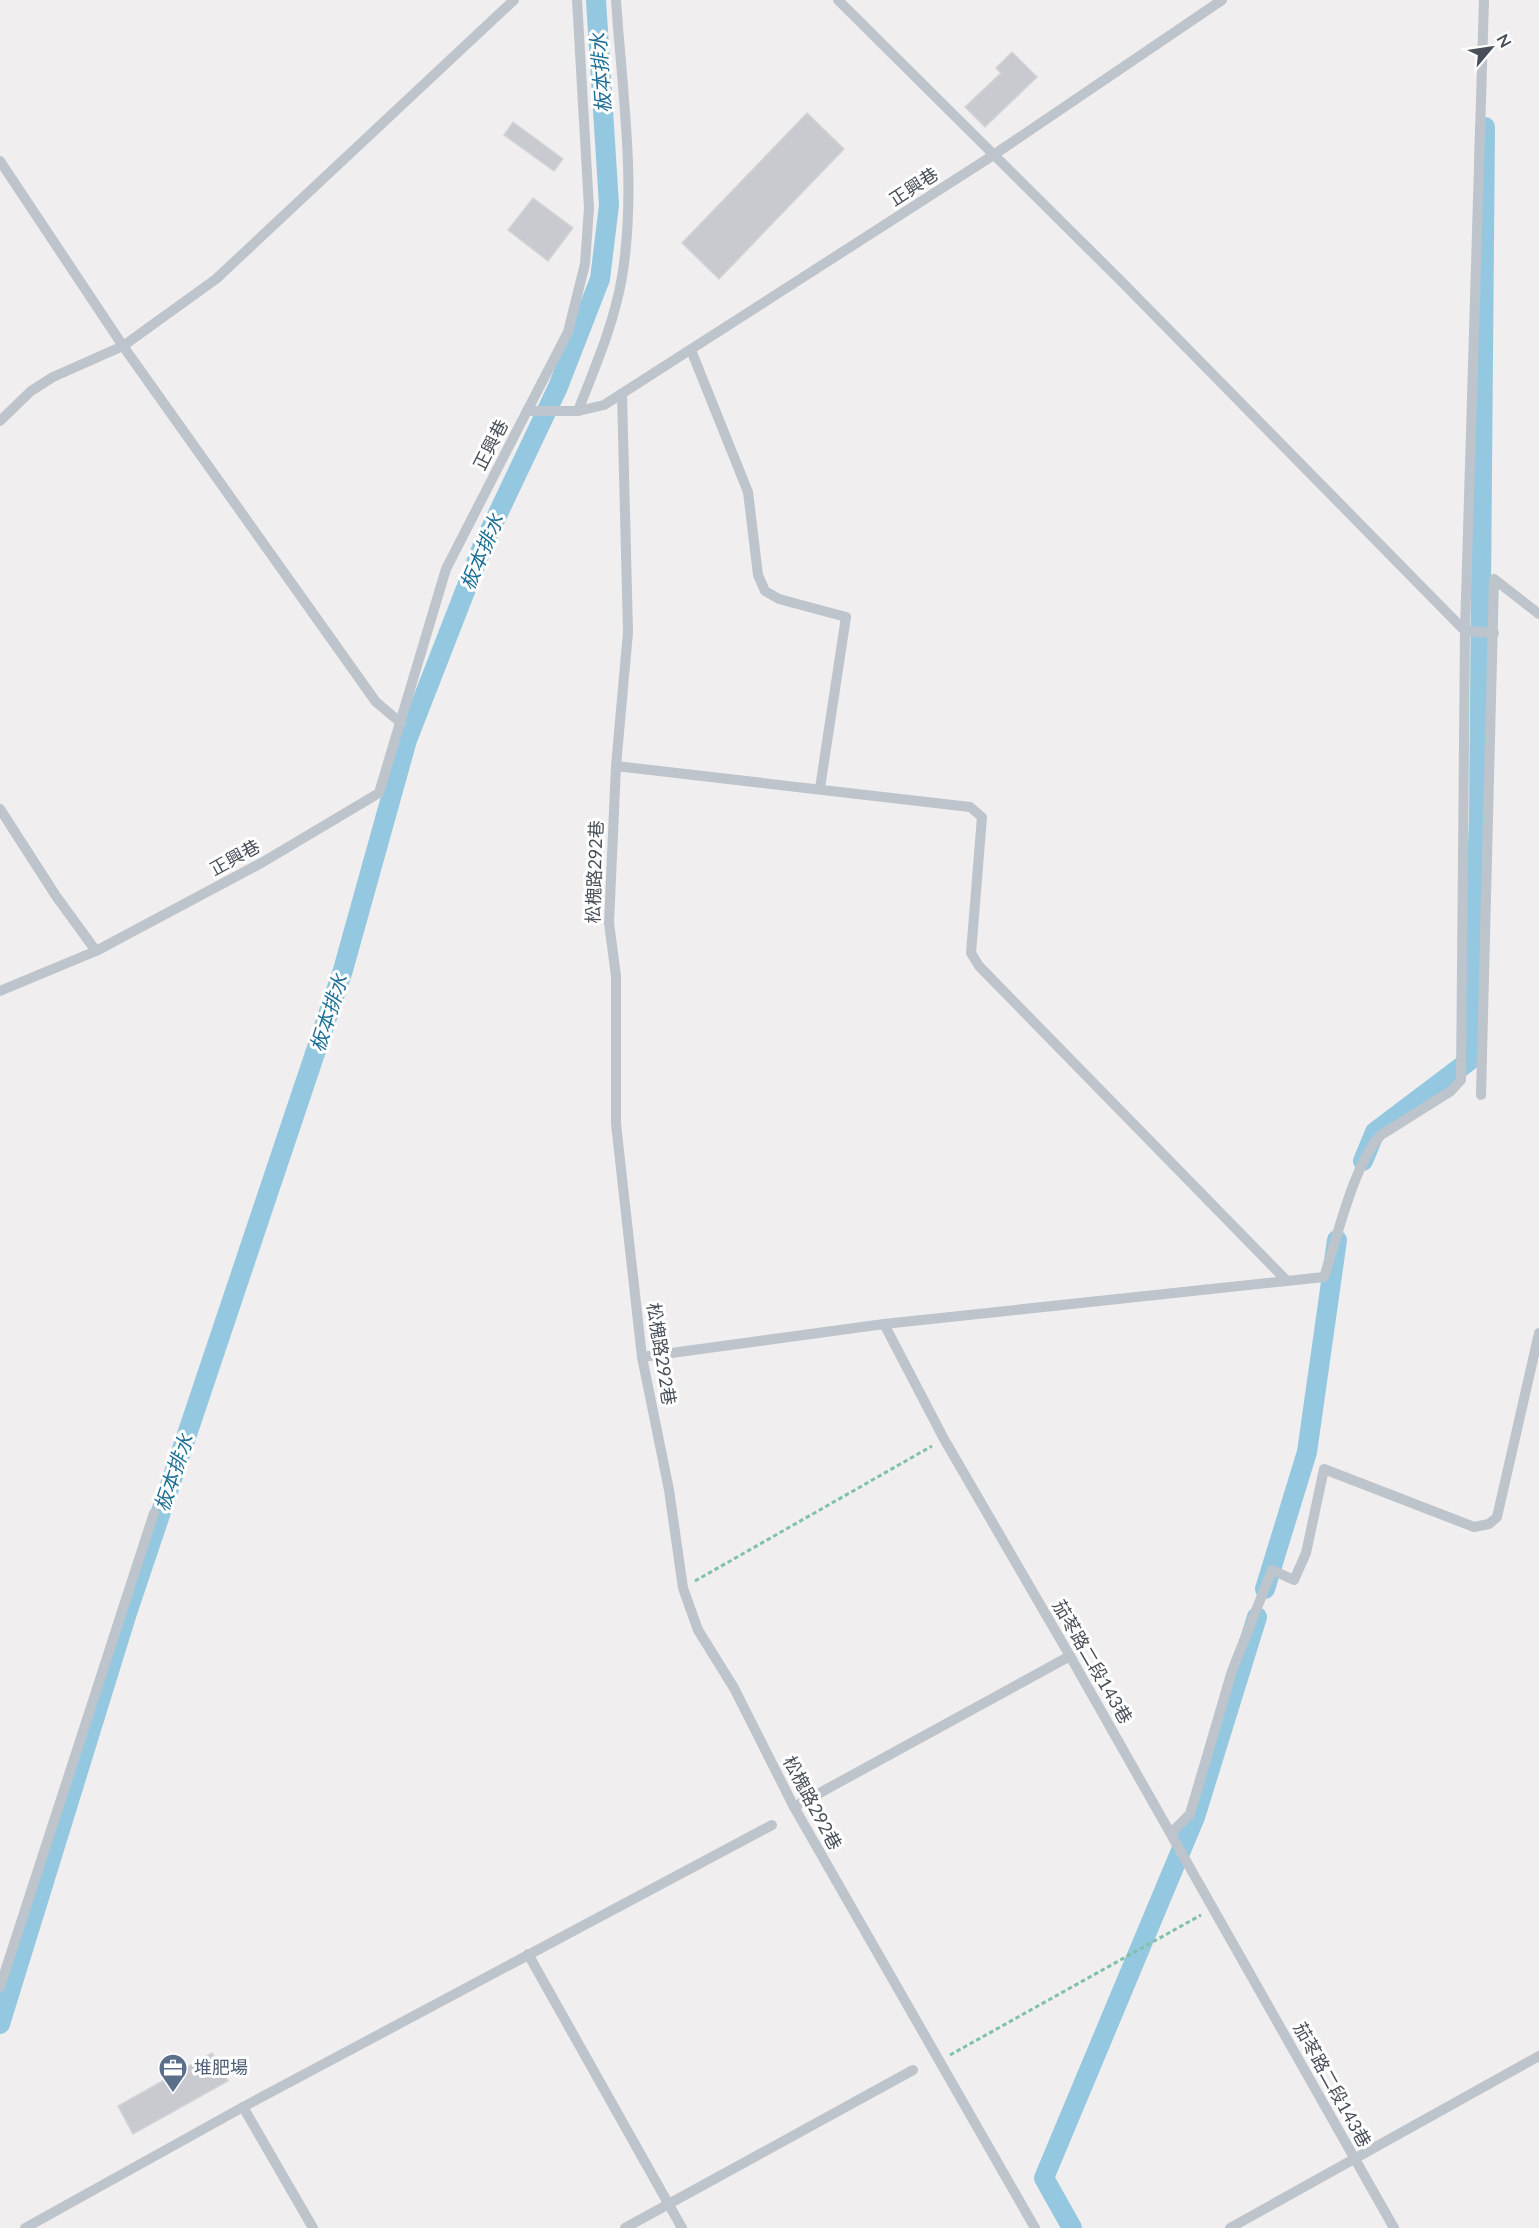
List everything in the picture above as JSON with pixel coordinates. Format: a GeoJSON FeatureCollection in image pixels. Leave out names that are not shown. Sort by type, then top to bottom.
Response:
{"type":"FeatureCollection","features":[{"type":"Feature","properties":{"kind":"lane"},"geometry":{"type":"LineString","coordinates":[[0,421],[31,391],[53,377],[123,346],[216,279],[514,0]]}},
{"type":"Feature","properties":{"kind":"lane"},"geometry":{"type":"LineString","coordinates":[[532,411],[568,332],[585,264],[589,208],[577,0]]}},
{"type":"Feature","properties":{"kind":"lane"},"geometry":{"type":"LineString","coordinates":[[578,411],[613,318],[626,249],[628,180],[616,0]]}},
{"type":"Feature","properties":{"kind":"lane"},"geometry":{"type":"LineString","coordinates":[[838,0],[992,156],[1121,281],[1465,631],[1494,633]]}},
{"type":"Feature","properties":{"kind":"lane","name":"正興巷"},"geometry":{"type":"LineString","coordinates":[[0,991],[96,951],[263,862],[379,793],[446,569],[532,411],[578,411],[604,405],[992,156],[1222,0]]}},
{"type":"Feature","properties":{"kind":"lane"},"geometry":{"type":"LineString","coordinates":[[642,1357],[884,1324],[1324,1277],[1363,1161],[1374,1143],[1381,1135],[1451,1091],[1461,1080],[1465,631],[1484,0]]}},
{"type":"Feature","properties":{"kind":"lane"},"geometry":{"type":"LineString","coordinates":[[0,161],[123,346],[376,702],[401,723]]}},
{"type":"Feature","properties":{"kind":"lane"},"geometry":{"type":"LineString","coordinates":[[692,350],[748,492],[758,575],[765,591],[779,599],[846,617],[820,788]]}},
{"type":"Feature","properties":{"kind":"lane","name":"松槐路292巷"},"geometry":{"type":"LineString","coordinates":[[622,394],[628,632],[616,766],[609,923],[616,976],[616,1124],[642,1357],[669,1490],[683,1588],[698,1630],[734,1689],[794,1807],[1035,2228]]}},
{"type":"Feature","properties":{"kind":"lane"},"geometry":{"type":"LineString","coordinates":[[1480,1095],[1494,579],[1539,614]]}},
{"type":"Feature","properties":{"kind":"lane"},"geometry":{"type":"LineString","coordinates":[[616,766],[970,807],[981,817],[971,953],[979,966],[1287,1281]]}},
{"type":"Feature","properties":{"kind":"lane"},"geometry":{"type":"LineString","coordinates":[[0,808],[56,896],[96,951]]}},
{"type":"Feature","properties":{"kind":"lane","name":"茄苳路二段143巷"},"geometry":{"type":"LineString","coordinates":[[884,1324],[944,1439],[1071,1656],[1394,2228]]}},
{"type":"Feature","properties":{"kind":"lane"},"geometry":{"type":"LineString","coordinates":[[1171,1833],[1190,1814],[1232,1671],[1272,1570],[1294,1580],[1302,1562],[1324,1469],[1474,1527],[1489,1524],[1497,1517],[1539,1333]]}},
{"type":"Feature","properties":{"kind":"lane"},"geometry":{"type":"LineString","coordinates":[[0,1988],[154,1514]]}},
{"type":"Feature","properties":{"kind":"lane"},"geometry":{"type":"LineString","coordinates":[[794,1807],[1071,1656]]}},
{"type":"Feature","properties":{"kind":"lane"},"geometry":{"type":"LineString","coordinates":[[25,2228],[243,2107],[771,1825]]}},
{"type":"Feature","properties":{"kind":"lane"},"geometry":{"type":"LineString","coordinates":[[528,1954],[682,2228]]}},
{"type":"Feature","properties":{"kind":"lane"},"geometry":{"type":"LineString","coordinates":[[1230,2228],[1539,2056]]}},
{"type":"Feature","properties":{"kind":"lane"},"geometry":{"type":"LineString","coordinates":[[625,2228],[913,2070]]}},
{"type":"Feature","properties":{"kind":"lane"},"geometry":{"type":"LineString","coordinates":[[243,2107],[313,2228]]}},
{"type":"Feature","properties":{"kind":"path"},"geometry":{"type":"LineString","coordinates":[[683,1588],[944,1439]]}},
{"type":"Feature","properties":{"kind":"path"},"geometry":{"type":"LineString","coordinates":[[938,2062],[1213,1908]]}},
{"type":"Feature","properties":{"kind":"building"},"geometry":{"type":"Polygon","coordinates":[[[1012,52],[1037,77],[985,127],[965,107],[1001,73],[996,68],[1012,52]]]}},
{"type":"Feature","properties":{"kind":"building"},"geometry":{"type":"Polygon","coordinates":[[[807,113],[844,149],[719,279],[682,243],[807,113]]]}},
{"type":"Feature","properties":{"kind":"building"},"geometry":{"type":"Polygon","coordinates":[[[513,122],[563,159],[554,171],[504,135],[513,122]]]}},
{"type":"Feature","properties":{"kind":"building"},"geometry":{"type":"Polygon","coordinates":[[[533,198],[573,228],[548,261],[508,230],[533,198]]]}},
{"type":"Feature","properties":{"kind":"building","name":"堆肥場"},"geometry":{"type":"Polygon","coordinates":[[[212,2053],[228,2081],[133,2134],[118,2106],[212,2053]]]}},
{"type":"Feature","properties":{"kind":"waterway","name":"板本排水"},"geometry":{"type":"LineString","coordinates":[[0,2024],[126,1616],[343,970],[407,740],[483,545],[558,387],[600,279],[609,205],[596,0]]}},
{"type":"Feature","properties":{"kind":"waterway"},"geometry":{"type":"LineString","coordinates":[[1363,1161],[1375,1132],[1469,1061],[1479,818],[1485,127]]}},
{"type":"Feature","properties":{"kind":"waterway"},"geometry":{"type":"LineString","coordinates":[[1265,1589],[1307,1452],[1337,1240]]}},
{"type":"Feature","properties":{"kind":"waterway"},"geometry":{"type":"LineString","coordinates":[[1072,2228],[1044,2178],[1195,1817],[1257,1617]]}},
{"type":"Feature","properties":{"kind":"place","name":"堆肥場"},"geometry":{"type":"Point","coordinates":[173,2094]}}]}
